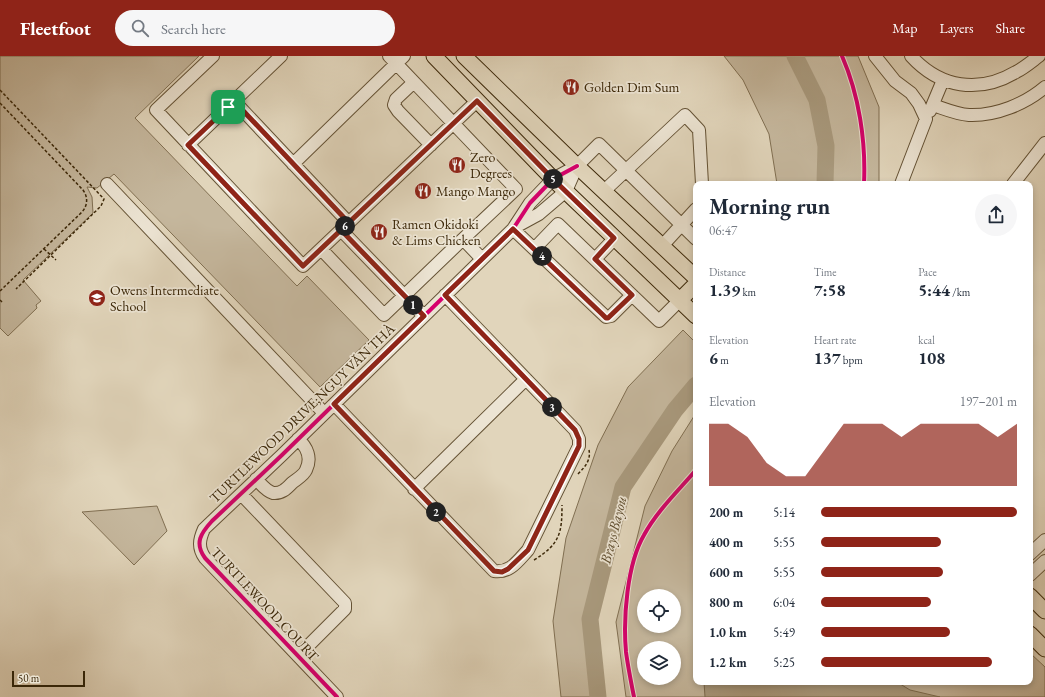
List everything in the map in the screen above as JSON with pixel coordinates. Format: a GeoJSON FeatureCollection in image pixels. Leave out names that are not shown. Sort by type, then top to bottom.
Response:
{"type":"FeatureCollection","features":[{"type":"Feature","properties":{"kind":"main road"},"geometry":{"type":"LineString","coordinates":[[434,56],[553,179],[693,313]]}},
{"type":"Feature","properties":{"kind":"main road"},"geometry":{"type":"LineString","coordinates":[[464,56],[577,166],[693,275]]}},
{"type":"Feature","properties":{"kind":"main road"},"geometry":{"type":"LineString","coordinates":[[680,300],[693,287]]}},
{"type":"Feature","properties":{"kind":"main road"},"geometry":{"type":"LineString","coordinates":[[1033,599],[1045,611]]}},
{"type":"Feature","properties":{"kind":"main road"},"geometry":{"type":"LineString","coordinates":[[1033,637],[1045,649]]}},
{"type":"Feature","properties":{"kind":"street"},"geometry":{"type":"LineString","coordinates":[[213,56],[156,110],[303,266],[477,101]]}},
{"type":"Feature","properties":{"kind":"street"},"geometry":{"type":"LineString","coordinates":[[188,145],[281,56]]}},
{"type":"Feature","properties":{"kind":"street"},"geometry":{"type":"LineString","coordinates":[[875,56],[895,81],[911,93],[919,104],[926,119]]}},
{"type":"Feature","properties":{"kind":"street"},"geometry":{"type":"LineString","coordinates":[[911,56],[929,73],[943,80],[973,85],[1003,79],[1039,56]]}},
{"type":"Feature","properties":{"kind":"street"},"geometry":{"type":"LineString","coordinates":[[293,164],[396,58],[414,82],[516,189],[384,315],[321,249]]}},
{"type":"Feature","properties":{"kind":"street"},"geometry":{"type":"LineString","coordinates":[[902,181],[943,80]]}},
{"type":"Feature","properties":{"kind":"street"},"geometry":{"type":"LineString","coordinates":[[414,82],[396,99],[394,105],[430,145]]}},
{"type":"Feature","properties":{"kind":"street"},"geometry":{"type":"LineString","coordinates":[[933,105],[969,115],[999,111],[1015,105],[1045,87]]}},
{"type":"Feature","properties":{"kind":"street"},"geometry":{"type":"LineString","coordinates":[[234,101],[293,164],[404,296],[424,316]]}},
{"type":"Feature","properties":{"kind":"street"},"geometry":{"type":"LineString","coordinates":[[604,191],[685,115],[700,130],[702,181]]}},
{"type":"Feature","properties":{"kind":"street"},"geometry":{"type":"LineString","coordinates":[[1015,181],[1045,143]]}},
{"type":"Feature","properties":{"kind":"street"},"geometry":{"type":"LineString","coordinates":[[577,166],[599,144],[693,236]]}},
{"type":"Feature","properties":{"kind":"street","name":"TURTLEWOOD DRIVE;NGỤY VĂN THÀ"},"geometry":{"type":"LineString","coordinates":[[212,520],[298,439],[514,228],[530,203],[553,179],[577,166]]}},
{"type":"Feature","properties":{"kind":"street","name":"TURTLEWOOD DRIVE;NGỤY VĂN THÀ"},"geometry":{"type":"LineString","coordinates":[[514,228],[539,214],[566,191],[577,166]]}},
{"type":"Feature","properties":{"kind":"street"},"geometry":{"type":"LineString","coordinates":[[107,184],[324,413]]}},
{"type":"Feature","properties":{"kind":"street"},"geometry":{"type":"LineString","coordinates":[[662,246],[693,212]]}},
{"type":"Feature","properties":{"kind":"street"},"geometry":{"type":"LineString","coordinates":[[534,249],[558,224],[659,321],[680,300]]}},
{"type":"Feature","properties":{"kind":"street"},"geometry":{"type":"LineString","coordinates":[[514,228],[606,318],[611,316],[632,295]]}},
{"type":"Feature","properties":{"kind":"street"},"geometry":{"type":"LineString","coordinates":[[595,259],[614,238]]}},
{"type":"Feature","properties":{"kind":"street"},"geometry":{"type":"LineString","coordinates":[[463,239],[482,259]]}},
{"type":"Feature","properties":{"kind":"street"},"geometry":{"type":"LineString","coordinates":[[334,404],[494,571],[502,572],[520,559],[528,550],[579,446],[579,439],[575,430],[445,295]]}},
{"type":"Feature","properties":{"kind":"street"},"geometry":{"type":"LineString","coordinates":[[414,489],[526,379]]}},
{"type":"Feature","properties":{"kind":"street"},"geometry":{"type":"LineString","coordinates":[[256,479],[268,490],[278,493],[283,491],[306,471],[308,451],[304,444],[298,439]]}},
{"type":"Feature","properties":{"kind":"street"},"geometry":{"type":"LineString","coordinates":[[240,494],[345,603],[345,609],[298,656]]}},
{"type":"Feature","properties":{"kind":"street","name":"TURTLEWOOD COURT"},"geometry":{"type":"LineString","coordinates":[[212,520],[204,529],[200,537],[199,544],[201,553],[337,697]]}},
{"type":"Feature","properties":{"kind":"street"},"geometry":{"type":"LineString","coordinates":[[1033,572],[1045,562]]}},
{"type":"Feature","properties":{"kind":"path"},"geometry":{"type":"LineString","coordinates":[[0,90],[104,199],[101,206],[16,289]]}},
{"type":"Feature","properties":{"kind":"path"},"geometry":{"type":"LineString","coordinates":[[0,103],[83,190],[87,197],[87,205],[85,209],[0,291]]}},
{"type":"Feature","properties":{"kind":"path"},"geometry":{"type":"LineString","coordinates":[[44,249],[56,260]]}},
{"type":"Feature","properties":{"kind":"path"},"geometry":{"type":"LineString","coordinates":[[578,474],[588,461],[590,456],[589,448]]}},
{"type":"Feature","properties":{"kind":"path"},"geometry":{"type":"LineString","coordinates":[[520,559],[524,564],[529,563],[543,554],[556,541],[562,527],[562,503]]}},
{"type":"Feature","properties":{"kind":"shaded area"},"geometry":{"type":"Polygon","coordinates":[[[0,56],[199,56],[135,118],[297,286],[307,276],[369,340],[320,387],[114,174],[97,188],[87,187],[92,197],[93,213],[23,280],[41,301],[36,305],[37,308],[8,336],[0,328],[0,56]]]}},
{"type":"Feature","properties":{"kind":"shaded area"},"geometry":{"type":"Polygon","coordinates":[[[724,56],[858,56],[879,107],[879,181],[777,181],[769,134],[743,80],[724,56]]]}},
{"type":"Feature","properties":{"kind":"shaded area"},"geometry":{"type":"Polygon","coordinates":[[[683,330],[693,340],[693,385],[659,431],[630,489],[597,611],[599,662],[605,697],[561,697],[553,621],[566,538],[598,445],[628,387],[683,330]]]}},
{"type":"Feature","properties":{"kind":"shaded area"},"geometry":{"type":"Polygon","coordinates":[[[693,418],[693,685],[1033,685],[1033,656],[1045,667],[1045,697],[626,697],[616,622],[645,506],[672,451],[693,418]]]}},
{"type":"Feature","properties":{"kind":"shaded area"},"geometry":{"type":"Polygon","coordinates":[[[157,506],[167,531],[134,565],[82,512],[157,506]]]}},
{"type":"Feature","properties":{"kind":"shaded area"},"geometry":{"type":"Polygon","coordinates":[[[704,685],[902,685],[910,690],[940,697],[705,697],[704,685]]]}},
{"type":"Feature","properties":{"kind":"waterway","name":"Brays Bayou"},"geometry":{"type":"LineString","coordinates":[[795,56],[817,100],[826,146],[825,181]]}},
{"type":"Feature","properties":{"kind":"waterway","name":"Brays Bayou"},"geometry":{"type":"LineString","coordinates":[[598,697],[590,619],[623,487],[675,410],[693,389]]}},
{"type":"Feature","properties":{"kind":"cycle path"},"geometry":{"type":"LineString","coordinates":[[842,56],[853,86],[860,118],[864,151],[864,181]]}},
{"type":"Feature","properties":{"kind":"cycle path"},"geometry":{"type":"LineString","coordinates":[[337,697],[205,558],[200,548],[200,538],[212,521],[282,455],[513,229],[530,203],[553,179],[577,166]]}},
{"type":"Feature","properties":{"kind":"cycle path"},"geometry":{"type":"LineString","coordinates":[[634,697],[625,638],[626,608],[630,576],[638,547],[649,526],[668,501],[693,473]]}},
{"type":"Feature","properties":{"kind":"place","name":"Golden Dim Sum"},"geometry":{"type":"Point","coordinates":[571,87]}},
{"type":"Feature","properties":{"kind":"place","name":"Zero Degrees"},"geometry":{"type":"Point","coordinates":[457,165]}},
{"type":"Feature","properties":{"kind":"place","name":"Mango Mango"},"geometry":{"type":"Point","coordinates":[423,191]}},
{"type":"Feature","properties":{"kind":"place","name":"Ramen Okidoki & Lims Chicken"},"geometry":{"type":"Point","coordinates":[379,232]}},
{"type":"Feature","properties":{"kind":"place","name":"Owens Intermediate School"},"geometry":{"type":"Point","coordinates":[97,298]}},
{"type":"Feature","properties":{"kind":"route"},"geometry":{"type":"LineString","coordinates":[[228,107],[188,145],[303,266],[341,230],[345,227],[477,101],[553,179],[614,238],[595,259],[632,295],[608,318],[606,318],[513,229],[445,295],[575,430],[579,439],[579,446],[528,550],[508,569],[502,572],[494,571],[334,404],[424,316],[341,230],[349,223],[234,101],[228,107]]}}]}
